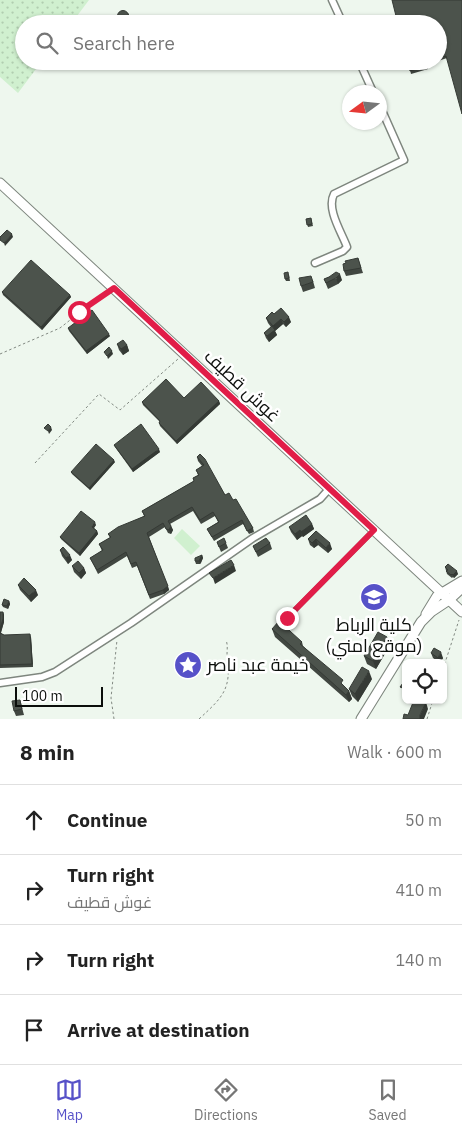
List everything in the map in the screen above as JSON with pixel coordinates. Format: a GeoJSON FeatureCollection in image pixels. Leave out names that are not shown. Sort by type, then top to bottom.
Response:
{"type":"FeatureCollection","features":[{"type":"Feature","properties":{"kind":"main road","name":"غوش قطيف"},"geometry":{"type":"LineString","coordinates":[[0,183],[462,612]]}},
{"type":"Feature","properties":{"kind":"main road"},"geometry":{"type":"LineString","coordinates":[[361,719],[437,596],[462,581]]}},
{"type":"Feature","properties":{"kind":"main road"},"geometry":{"type":"LineString","coordinates":[[421,622],[462,588]]}},
{"type":"Feature","properties":{"kind":"street"},"geometry":{"type":"LineString","coordinates":[[332,0],[339,15]]}},
{"type":"Feature","properties":{"kind":"street"},"geometry":{"type":"LineString","coordinates":[[364,70],[371,85]]}},
{"type":"Feature","properties":{"kind":"street"},"geometry":{"type":"LineString","coordinates":[[314,262],[343,251],[347,247],[332,208],[331,199],[334,194],[404,160],[387,122]]}},
{"type":"Feature","properties":{"kind":"street"},"geometry":{"type":"LineString","coordinates":[[0,682],[42,677],[55,672],[117,632],[253,538],[320,499],[330,490]]}},
{"type":"Feature","properties":{"kind":"lane"},"geometry":{"type":"LineString","coordinates":[[287,618],[374,530]]}},
{"type":"Feature","properties":{"kind":"path"},"geometry":{"type":"LineString","coordinates":[[0,354],[60,328],[79,312],[114,288]]}},
{"type":"Feature","properties":{"kind":"path"},"geometry":{"type":"LineString","coordinates":[[35,463],[100,394],[120,410],[184,354]]}},
{"type":"Feature","properties":{"kind":"path"},"geometry":{"type":"LineString","coordinates":[[446,659],[462,612]]}},
{"type":"Feature","properties":{"kind":"path"},"geometry":{"type":"LineString","coordinates":[[114,719],[111,698],[117,632]]}},
{"type":"Feature","properties":{"kind":"path"},"geometry":{"type":"LineString","coordinates":[[200,719],[217,703],[225,692],[229,669],[226,640]]}},
{"type":"Feature","properties":{"kind":"path"},"geometry":{"type":"LineString","coordinates":[[427,719],[432,704]]}},
{"type":"Feature","properties":{"kind":"green space"},"geometry":{"type":"Polygon","coordinates":[[[0,0],[89,0],[78,15],[15,15],[15,70],[35,70],[18,93],[0,77],[0,0]]]}},
{"type":"Feature","properties":{"kind":"green space"},"geometry":{"type":"Polygon","coordinates":[[[182,529],[200,546],[191,555],[174,538],[182,529]]]}},
{"type":"Feature","properties":{"kind":"building"},"geometry":{"type":"Polygon","coordinates":[[[392,0],[462,0],[462,114],[447,60],[447,15],[396,15],[392,0]]]}},
{"type":"Feature","properties":{"kind":"building"},"geometry":{"type":"Polygon","coordinates":[[[123,10],[128,15],[118,15],[123,10]]]}},
{"type":"Feature","properties":{"kind":"building"},"geometry":{"type":"Polygon","coordinates":[[[311,218],[312,224],[307,225],[306,219],[311,218]]]}},
{"type":"Feature","properties":{"kind":"building"},"geometry":{"type":"Polygon","coordinates":[[[7,230],[12,234],[4,243],[0,240],[0,237],[7,230]]]}},
{"type":"Feature","properties":{"kind":"building"},"geometry":{"type":"Polygon","coordinates":[[[358,258],[361,268],[344,271],[343,264],[346,263],[345,261],[358,258]]]}},
{"type":"Feature","properties":{"kind":"building"},"geometry":{"type":"Polygon","coordinates":[[[31,260],[70,295],[41,327],[2,292],[31,260]]]}},
{"type":"Feature","properties":{"kind":"building"},"geometry":{"type":"Polygon","coordinates":[[[288,272],[289,278],[285,279],[284,273],[288,272]]]}},
{"type":"Feature","properties":{"kind":"building"},"geometry":{"type":"Polygon","coordinates":[[[336,272],[340,274],[326,283],[324,279],[336,272]]]}},
{"type":"Feature","properties":{"kind":"building"},"geometry":{"type":"Polygon","coordinates":[[[311,276],[313,282],[301,286],[299,278],[311,276]]]}},
{"type":"Feature","properties":{"kind":"building"},"geometry":{"type":"Polygon","coordinates":[[[281,308],[289,317],[284,322],[281,319],[273,326],[266,318],[272,312],[274,314],[281,308]]]}},
{"type":"Feature","properties":{"kind":"building"},"geometry":{"type":"Polygon","coordinates":[[[92,310],[109,334],[86,351],[68,328],[92,310]]]}},
{"type":"Feature","properties":{"kind":"building"},"geometry":{"type":"Polygon","coordinates":[[[272,326],[275,330],[267,336],[264,333],[272,326]]]}},
{"type":"Feature","properties":{"kind":"building"},"geometry":{"type":"Polygon","coordinates":[[[123,340],[127,345],[121,349],[117,344],[123,340]]]}},
{"type":"Feature","properties":{"kind":"building"},"geometry":{"type":"Polygon","coordinates":[[[109,347],[112,351],[107,356],[104,352],[109,347]]]}},
{"type":"Feature","properties":{"kind":"building"},"geometry":{"type":"Polygon","coordinates":[[[166,379],[184,398],[201,382],[219,401],[176,441],[142,402],[166,379]]]}},
{"type":"Feature","properties":{"kind":"building"},"geometry":{"type":"Polygon","coordinates":[[[48,424],[51,427],[48,431],[44,428],[48,424]]]}},
{"type":"Feature","properties":{"kind":"building"},"geometry":{"type":"Polygon","coordinates":[[[141,424],[159,449],[132,469],[114,445],[141,424]]]}},
{"type":"Feature","properties":{"kind":"building"},"geometry":{"type":"Polygon","coordinates":[[[96,444],[114,460],[89,488],[71,472],[96,444]]]}},
{"type":"Feature","properties":{"kind":"building"},"geometry":{"type":"Polygon","coordinates":[[[200,454],[205,459],[225,495],[229,493],[233,500],[236,499],[253,528],[247,531],[242,520],[212,537],[207,529],[219,522],[213,512],[200,520],[192,507],[168,521],[171,526],[169,530],[166,529],[163,523],[147,533],[168,586],[149,595],[136,562],[131,564],[126,552],[97,570],[90,558],[103,550],[99,544],[111,537],[108,534],[118,527],[145,516],[142,511],[194,481],[193,478],[199,475],[196,470],[204,465],[197,457],[200,454]]]}},
{"type":"Feature","properties":{"kind":"building"},"geometry":{"type":"Polygon","coordinates":[[[81,511],[95,522],[92,527],[97,531],[79,553],[60,537],[81,511]]]}},
{"type":"Feature","properties":{"kind":"building"},"geometry":{"type":"Polygon","coordinates":[[[306,515],[312,524],[295,534],[289,527],[306,515]]]}},
{"type":"Feature","properties":{"kind":"building"},"geometry":{"type":"Polygon","coordinates":[[[316,531],[330,543],[326,548],[316,539],[312,543],[308,539],[316,531]]]}},
{"type":"Feature","properties":{"kind":"building"},"geometry":{"type":"Polygon","coordinates":[[[224,538],[226,543],[219,547],[217,542],[224,538]]]}},
{"type":"Feature","properties":{"kind":"building"},"geometry":{"type":"Polygon","coordinates":[[[266,538],[270,543],[256,552],[253,546],[266,538]]]}},
{"type":"Feature","properties":{"kind":"building"},"geometry":{"type":"Polygon","coordinates":[[[63,547],[70,555],[66,558],[60,550],[63,547]]]}},
{"type":"Feature","properties":{"kind":"building"},"geometry":{"type":"Polygon","coordinates":[[[202,555],[199,561],[195,561],[195,558],[202,555]]]}},
{"type":"Feature","properties":{"kind":"building"},"geometry":{"type":"Polygon","coordinates":[[[231,560],[234,565],[213,578],[209,573],[231,560]]]}},
{"type":"Feature","properties":{"kind":"building"},"geometry":{"type":"Polygon","coordinates":[[[78,561],[84,568],[79,573],[72,566],[78,561]]]}},
{"type":"Feature","properties":{"kind":"building"},"geometry":{"type":"Polygon","coordinates":[[[448,564],[457,571],[453,575],[446,571],[448,570],[445,567],[448,564]]]}},
{"type":"Feature","properties":{"kind":"building"},"geometry":{"type":"Polygon","coordinates":[[[24,578],[36,590],[29,596],[18,585],[24,578]]]}},
{"type":"Feature","properties":{"kind":"building"},"geometry":{"type":"Polygon","coordinates":[[[4,599],[9,601],[7,606],[2,605],[4,599]]]}},
{"type":"Feature","properties":{"kind":"building"},"geometry":{"type":"Polygon","coordinates":[[[0,612],[3,612],[3,619],[0,629],[0,612]]]}},
{"type":"Feature","properties":{"kind":"building"},"geometry":{"type":"Polygon","coordinates":[[[279,621],[302,642],[300,644],[343,680],[341,683],[349,691],[346,695],[272,629],[279,621]]]}},
{"type":"Feature","properties":{"kind":"building"},"geometry":{"type":"Polygon","coordinates":[[[378,632],[387,637],[373,661],[364,656],[378,632]]]}},
{"type":"Feature","properties":{"kind":"building"},"geometry":{"type":"Polygon","coordinates":[[[0,633],[4,635],[30,634],[32,664],[0,665],[0,633]]]}},
{"type":"Feature","properties":{"kind":"building"},"geometry":{"type":"Polygon","coordinates":[[[434,648],[441,652],[438,658],[431,653],[434,648]]]}},
{"type":"Feature","properties":{"kind":"building"},"geometry":{"type":"Polygon","coordinates":[[[362,667],[369,671],[355,694],[349,689],[362,667]]]}},
{"type":"Feature","properties":{"kind":"building"},"geometry":{"type":"Polygon","coordinates":[[[20,700],[22,709],[14,711],[12,701],[20,700]]]}},
{"type":"Feature","properties":{"kind":"building"},"geometry":{"type":"Polygon","coordinates":[[[412,704],[425,704],[420,719],[403,719],[404,714],[408,715],[412,704]]]}},
{"type":"Feature","properties":{"kind":"place","name":"كلية الرباط (موقع امني)"},"geometry":{"type":"Point","coordinates":[374,597]}},
{"type":"Feature","properties":{"kind":"place","name":"خيمة عبد ناصر"},"geometry":{"type":"Point","coordinates":[188,665]}},
{"type":"Feature","properties":{"kind":"route"},"geometry":{"type":"LineString","coordinates":[[79,312],[114,288],[374,530],[287,618]]}}]}
